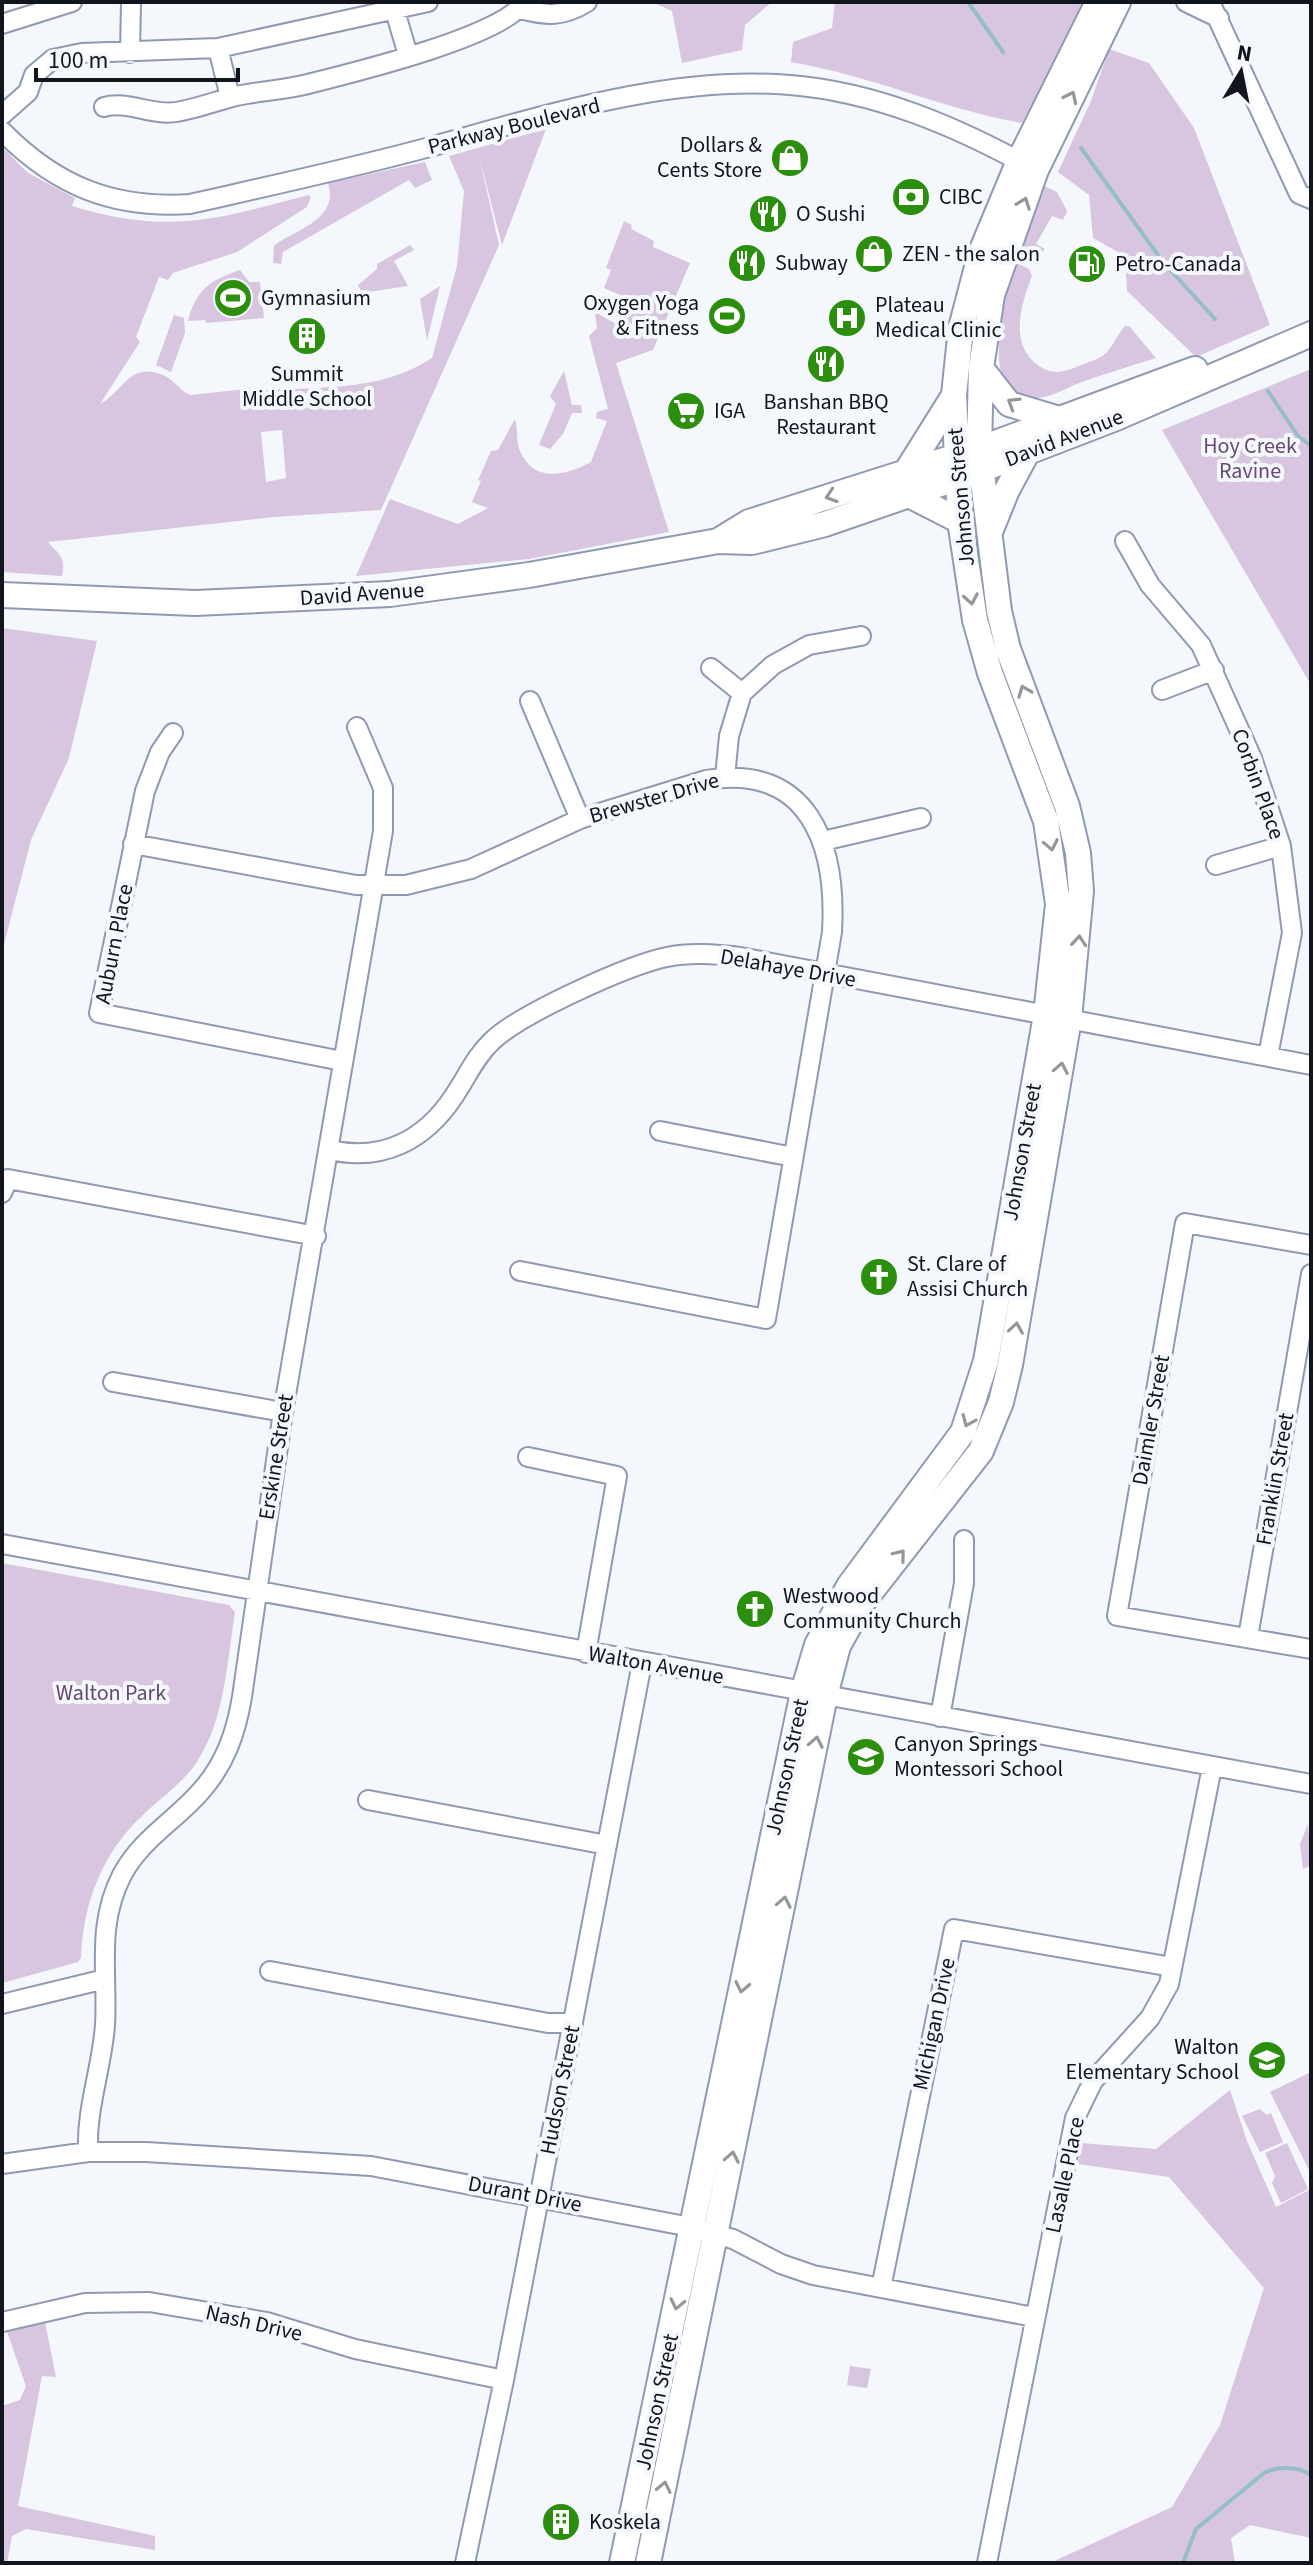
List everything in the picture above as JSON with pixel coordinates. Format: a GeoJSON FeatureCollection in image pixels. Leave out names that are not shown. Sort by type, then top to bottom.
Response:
{"type":"FeatureCollection","features":[{"type":"Feature","properties":{"kind":"main road","name":"Johnson Street"},"geometry":{"type":"LineString","coordinates":[[648,2563],[717,2234],[814,1694],[817,1645],[849,1586],[956,1445],[975,1404],[1082,911],[1078,853],[1061,789],[1008,649],[989,534],[954,395],[970,287],[1027,166],[1098,2]]}},
{"type":"Feature","properties":{"kind":"main road","name":"Johnson Street"},"geometry":{"type":"LineString","coordinates":[[1058,1017],[1053,856],[1036,791],[981,644],[960,521],[992,295],[1027,166],[1118,2]]}},
{"type":"Feature","properties":{"kind":"main road","name":"David Avenue"},"geometry":{"type":"LineString","coordinates":[[2,595],[195,603],[390,594],[529,575],[718,541],[752,542],[969,463],[1059,419],[1270,340],[1311,332]]}},
{"type":"Feature","properties":{"kind":"main road","name":"David Avenue"},"geometry":{"type":"LineString","coordinates":[[969,463],[1028,451],[1130,413],[1311,332]]}},
{"type":"Feature","properties":{"kind":"main road"},"geometry":{"type":"LineString","coordinates":[[981,368],[1009,404],[1059,419]]}},
{"type":"Feature","properties":{"kind":"main road"},"geometry":{"type":"LineString","coordinates":[[954,395],[908,484],[960,521]]}},
{"type":"Feature","properties":{"kind":"main road"},"geometry":{"type":"LineString","coordinates":[[989,534],[1007,490],[1028,451]]}},
{"type":"Feature","properties":{"kind":"main road","name":"Johnson Street"},"geometry":{"type":"LineString","coordinates":[[622,2563],[693,2228],[814,1694]]}},
{"type":"Feature","properties":{"kind":"street"},"geometry":{"type":"LineString","coordinates":[[2,24],[72,2]]}},
{"type":"Feature","properties":{"kind":"street"},"geometry":{"type":"LineString","coordinates":[[130,53],[131,2]]}},
{"type":"Feature","properties":{"kind":"street"},"geometry":{"type":"LineString","coordinates":[[2,115],[28,92],[34,75],[53,59],[82,53],[218,48],[428,2]]}},
{"type":"Feature","properties":{"kind":"street"},"geometry":{"type":"LineString","coordinates":[[104,107],[114,104],[156,113],[176,112],[230,97],[306,85],[486,31],[521,6],[546,16],[569,13],[587,2]]}},
{"type":"Feature","properties":{"kind":"street"},"geometry":{"type":"LineString","coordinates":[[1186,2],[1219,7],[1299,194],[1311,199]]}},
{"type":"Feature","properties":{"kind":"street"},"geometry":{"type":"LineString","coordinates":[[395,11],[408,55]]}},
{"type":"Feature","properties":{"kind":"street"},"geometry":{"type":"LineString","coordinates":[[218,48],[230,97]]}},
{"type":"Feature","properties":{"kind":"street","name":"Parkway Boulevard"},"geometry":{"type":"LineString","coordinates":[[2,131],[33,160],[85,190],[138,205],[163,206],[233,194],[486,130],[642,95],[738,83],[792,85],[880,101],[939,121],[1027,166]]}},
{"type":"Feature","properties":{"kind":"street","name":"Corbin Place"},"geometry":{"type":"LineString","coordinates":[[1125,541],[1150,585],[1197,638],[1214,670],[1252,758],[1281,846],[1292,933],[1268,1056]]}},
{"type":"Feature","properties":{"kind":"street"},"geometry":{"type":"LineString","coordinates":[[725,777],[729,736],[742,693],[773,665],[809,645],[861,636]]}},
{"type":"Feature","properties":{"kind":"street"},"geometry":{"type":"LineString","coordinates":[[711,668],[742,693]]}},
{"type":"Feature","properties":{"kind":"street"},"geometry":{"type":"LineString","coordinates":[[1162,690],[1214,670]]}},
{"type":"Feature","properties":{"kind":"street"},"geometry":{"type":"LineString","coordinates":[[530,701],[580,819]]}},
{"type":"Feature","properties":{"kind":"street","name":"Erskine Street"},"geometry":{"type":"LineString","coordinates":[[88,2152],[92,2092],[105,2025],[103,1936],[122,1875],[158,1828],[199,1793],[231,1743],[242,1697],[283,1412],[316,1236],[342,1061],[383,831],[383,788],[357,727]]}},
{"type":"Feature","properties":{"kind":"street","name":"Auburn Place"},"geometry":{"type":"LineString","coordinates":[[173,733],[160,752],[145,791],[99,1013],[342,1061]]}},
{"type":"Feature","properties":{"kind":"street","name":"Brewster Drive"},"geometry":{"type":"LineString","coordinates":[[133,844],[374,886],[406,885],[442,879],[580,819],[725,777],[777,787],[808,812],[823,841],[833,905],[826,974],[766,1319],[520,1271]]}},
{"type":"Feature","properties":{"kind":"street"},"geometry":{"type":"LineString","coordinates":[[823,841],[921,818]]}},
{"type":"Feature","properties":{"kind":"street"},"geometry":{"type":"LineString","coordinates":[[1216,865],[1281,846]]}},
{"type":"Feature","properties":{"kind":"street","name":"Delahaye Drive"},"geometry":{"type":"LineString","coordinates":[[330,1150],[377,1153],[407,1143],[439,1116],[482,1051],[508,1027],[525,1016],[646,962],[690,954],[716,954],[1311,1065]]}},
{"type":"Feature","properties":{"kind":"street"},"geometry":{"type":"LineString","coordinates":[[660,1131],[793,1157]]}},
{"type":"Feature","properties":{"kind":"street"},"geometry":{"type":"LineString","coordinates":[[2,1193],[8,1179],[316,1236]]}},
{"type":"Feature","properties":{"kind":"street","name":"Daimler Street"},"geometry":{"type":"LineString","coordinates":[[1248,1637],[1117,1616],[1185,1223],[1311,1245]]}},
{"type":"Feature","properties":{"kind":"street","name":"Franklin Street"},"geometry":{"type":"LineString","coordinates":[[1248,1637],[1311,1274]]}},
{"type":"Feature","properties":{"kind":"street"},"geometry":{"type":"LineString","coordinates":[[113,1382],[283,1412]]}},
{"type":"Feature","properties":{"kind":"street"},"geometry":{"type":"LineString","coordinates":[[528,1457],[617,1476],[586,1653]]}},
{"type":"Feature","properties":{"kind":"street"},"geometry":{"type":"LineString","coordinates":[[940,1717],[964,1583],[964,1540]]}},
{"type":"Feature","properties":{"kind":"street","name":"Walton Avenue"},"geometry":{"type":"LineString","coordinates":[[2,1544],[1311,1784]]}},
{"type":"Feature","properties":{"kind":"street"},"geometry":{"type":"LineString","coordinates":[[1248,1637],[1311,1649]]}},
{"type":"Feature","properties":{"kind":"street","name":"Hudson Street"},"geometry":{"type":"LineString","coordinates":[[465,2563],[504,2380],[642,1663]]}},
{"type":"Feature","properties":{"kind":"street","name":"Lasalle Place"},"geometry":{"type":"LineString","coordinates":[[987,2563],[1013,2446],[1034,2317],[1075,2118],[1104,2066],[1150,2018],[1169,1984],[1212,1767]]}},
{"type":"Feature","properties":{"kind":"street"},"geometry":{"type":"LineString","coordinates":[[368,1800],[607,1845]]}},
{"type":"Feature","properties":{"kind":"street","name":"Michigan Drive"},"geometry":{"type":"LineString","coordinates":[[881,2288],[954,1929],[1172,1967]]}},
{"type":"Feature","properties":{"kind":"street"},"geometry":{"type":"LineString","coordinates":[[270,1971],[544,2023],[573,2023]]}},
{"type":"Feature","properties":{"kind":"street"},"geometry":{"type":"LineString","coordinates":[[2,2004],[105,1979]]}},
{"type":"Feature","properties":{"kind":"street","name":"Durant Drive"},"geometry":{"type":"LineString","coordinates":[[2,2164],[88,2152],[210,2155],[371,2166],[693,2228],[750,2245],[794,2270],[1034,2317]]}},
{"type":"Feature","properties":{"kind":"street","name":"Nash Drive"},"geometry":{"type":"LineString","coordinates":[[2,2322],[85,2303],[149,2302],[267,2322],[355,2349],[504,2380]]}},
{"type":"Feature","properties":{"kind":"green space"},"geometry":{"type":"Polygon","coordinates":[[[652,2],[772,2],[745,25],[742,50],[682,63],[672,11],[652,2]]]}},
{"type":"Feature","properties":{"kind":"green space"},"geometry":{"type":"Polygon","coordinates":[[[835,2],[1086,2],[1022,123],[964,110],[850,75],[791,62],[793,42],[832,28],[835,2]]]}},
{"type":"Feature","properties":{"kind":"green space"},"geometry":{"type":"Polygon","coordinates":[[[1109,49],[1149,63],[1194,128],[1270,325],[1196,357],[1127,291],[1125,256],[1093,238],[1089,195],[1058,172],[1091,101],[1109,49]]]}},
{"type":"Feature","properties":{"kind":"green space"},"geometry":{"type":"Polygon","coordinates":[[[546,129],[502,245],[479,156],[499,245],[381,510],[274,517],[48,542],[62,560],[62,576],[2,572],[2,147],[28,173],[75,198],[72,206],[136,220],[191,221],[308,195],[311,197],[307,207],[237,252],[173,273],[168,280],[159,277],[136,337],[140,342],[100,404],[128,380],[143,372],[165,376],[191,395],[255,388],[256,391],[325,388],[369,383],[412,369],[432,358],[457,266],[464,191],[449,156],[546,129]],[[282,430],[261,432],[266,482],[286,478],[282,430]]]}},
{"type":"Feature","properties":{"kind":"green space"},"geometry":{"type":"Polygon","coordinates":[[[425,162],[432,180],[415,188],[409,180],[283,252],[281,264],[273,263],[274,246],[323,213],[330,195],[328,183],[425,162]]]}},
{"type":"Feature","properties":{"kind":"green space"},"geometry":{"type":"Polygon","coordinates":[[[1044,186],[1057,192],[1067,211],[1063,220],[1052,216],[1036,244],[1045,249],[1041,253],[1021,246],[1044,186]]]}},
{"type":"Feature","properties":{"kind":"green space"},"geometry":{"type":"Polygon","coordinates":[[[624,221],[632,225],[631,229],[654,241],[653,247],[690,263],[653,350],[616,363],[669,532],[529,559],[356,576],[390,499],[458,524],[488,508],[472,502],[481,481],[478,480],[491,451],[498,450],[515,419],[519,448],[534,468],[552,474],[562,473],[591,462],[607,421],[596,418],[597,412],[608,409],[589,336],[597,328],[595,312],[618,325],[629,299],[604,288],[611,270],[606,268],[624,221]]]}},
{"type":"Feature","properties":{"kind":"green space"},"geometry":{"type":"Polygon","coordinates":[[[410,245],[414,250],[394,261],[408,286],[362,293],[358,285],[377,269],[377,264],[410,245]]]}},
{"type":"Feature","properties":{"kind":"green space"},"geometry":{"type":"Polygon","coordinates":[[[1016,263],[1029,269],[1032,276],[1021,312],[1020,336],[1029,357],[1039,366],[1060,372],[1096,359],[1107,352],[1125,326],[1129,326],[1156,358],[1048,396],[1018,396],[1006,385],[1000,367],[999,346],[1001,322],[1016,263]]]}},
{"type":"Feature","properties":{"kind":"green space","name":"Gymnasium"},"geometry":{"type":"Polygon","coordinates":[[[240,270],[249,282],[260,282],[264,318],[206,323],[205,320],[188,321],[195,301],[206,287],[240,270]]]}},
{"type":"Feature","properties":{"kind":"green space"},"geometry":{"type":"Polygon","coordinates":[[[440,286],[427,341],[420,299],[440,286]]]}},
{"type":"Feature","properties":{"kind":"green space"},"geometry":{"type":"Polygon","coordinates":[[[174,315],[184,318],[185,333],[171,372],[156,365],[174,315]]]}},
{"type":"Feature","properties":{"kind":"green space","name":"Hoy Creek Ravine"},"geometry":{"type":"Polygon","coordinates":[[[1311,369],[1311,685],[1162,430],[1311,369]]]}},
{"type":"Feature","properties":{"kind":"green space"},"geometry":{"type":"Polygon","coordinates":[[[564,371],[572,405],[581,405],[582,413],[572,413],[563,434],[550,449],[539,445],[556,404],[550,396],[564,371]]]}},
{"type":"Feature","properties":{"kind":"green space"},"geometry":{"type":"Polygon","coordinates":[[[2,628],[97,641],[69,758],[31,840],[2,952],[2,628]]]}},
{"type":"Feature","properties":{"kind":"green space","name":"Walton Park"},"geometry":{"type":"Polygon","coordinates":[[[2,1563],[229,1605],[235,1612],[224,1689],[207,1744],[186,1776],[149,1809],[116,1846],[91,1899],[81,1958],[78,1962],[2,1983],[2,1563]]]}},
{"type":"Feature","properties":{"kind":"green space"},"geometry":{"type":"Polygon","coordinates":[[[1308,1824],[1311,1865],[1303,1869],[1300,1844],[1308,1824]]]}},
{"type":"Feature","properties":{"kind":"green space"},"geometry":{"type":"Polygon","coordinates":[[[1311,2072],[1311,2174],[1270,2092],[1311,2072]]]}},
{"type":"Feature","properties":{"kind":"green space"},"geometry":{"type":"Polygon","coordinates":[[[1230,2090],[1247,2141],[1276,2207],[1311,2189],[1311,2538],[1250,2525],[1231,2538],[1235,2563],[1050,2563],[1172,2507],[1220,2425],[1264,2288],[1169,2177],[1078,2164],[1081,2143],[1156,2149],[1230,2090]]]}},
{"type":"Feature","properties":{"kind":"green space"},"geometry":{"type":"Polygon","coordinates":[[[1260,2109],[1267,2115],[1271,2113],[1283,2142],[1260,2152],[1242,2116],[1260,2109]]]}},
{"type":"Feature","properties":{"kind":"green space"},"geometry":{"type":"Polygon","coordinates":[[[1287,2143],[1308,2189],[1281,2203],[1272,2183],[1275,2176],[1265,2153],[1287,2143]]]}},
{"type":"Feature","properties":{"kind":"green space"},"geometry":{"type":"Polygon","coordinates":[[[44,2317],[56,2377],[42,2376],[18,2506],[155,2536],[155,2550],[26,2529],[12,2536],[7,2563],[2,2563],[2,2406],[20,2400],[26,2386],[6,2329],[44,2317]]]}},
{"type":"Feature","properties":{"kind":"green space"},"geometry":{"type":"Polygon","coordinates":[[[850,2366],[871,2369],[867,2388],[847,2385],[850,2366]]]}},
{"type":"Feature","properties":{"kind":"waterway"},"geometry":{"type":"LineString","coordinates":[[968,2],[1003,52]]}},
{"type":"Feature","properties":{"kind":"waterway"},"geometry":{"type":"LineString","coordinates":[[1081,148],[1163,262],[1215,319]]}},
{"type":"Feature","properties":{"kind":"waterway"},"geometry":{"type":"LineString","coordinates":[[1268,391],[1298,436],[1311,446]]}},
{"type":"Feature","properties":{"kind":"waterway"},"geometry":{"type":"LineString","coordinates":[[1183,2563],[1196,2529],[1264,2473],[1288,2468],[1311,2475]]}},
{"type":"Feature","properties":{"kind":"place","name":"Dollars & Cents Store"},"geometry":{"type":"Point","coordinates":[790,158]}},
{"type":"Feature","properties":{"kind":"place","name":"CIBC"},"geometry":{"type":"Point","coordinates":[911,197]}},
{"type":"Feature","properties":{"kind":"place","name":"O Sushi"},"geometry":{"type":"Point","coordinates":[768,214]}},
{"type":"Feature","properties":{"kind":"place","name":"ZEN - the salon"},"geometry":{"type":"Point","coordinates":[874,254]}},
{"type":"Feature","properties":{"kind":"place","name":"Subway"},"geometry":{"type":"Point","coordinates":[747,263]}},
{"type":"Feature","properties":{"kind":"place","name":"Petro-Canada"},"geometry":{"type":"Point","coordinates":[1087,264]}},
{"type":"Feature","properties":{"kind":"place","name":"Gymnasium"},"geometry":{"type":"Point","coordinates":[233,298]}},
{"type":"Feature","properties":{"kind":"place","name":"Oxygen Yoga & Fitness"},"geometry":{"type":"Point","coordinates":[727,316]}},
{"type":"Feature","properties":{"kind":"place","name":"Plateau Medical Clinic"},"geometry":{"type":"Point","coordinates":[847,318]}},
{"type":"Feature","properties":{"kind":"place","name":"Summit Middle School"},"geometry":{"type":"Point","coordinates":[307,336]}},
{"type":"Feature","properties":{"kind":"place","name":"Banshan BBQ Restaurant"},"geometry":{"type":"Point","coordinates":[826,364]}},
{"type":"Feature","properties":{"kind":"place","name":"IGA"},"geometry":{"type":"Point","coordinates":[686,411]}},
{"type":"Feature","properties":{"kind":"place","name":"St. Clare of Assisi Church"},"geometry":{"type":"Point","coordinates":[879,1277]}},
{"type":"Feature","properties":{"kind":"place","name":"Westwood Community Church"},"geometry":{"type":"Point","coordinates":[755,1609]}},
{"type":"Feature","properties":{"kind":"place","name":"Canyon Springs Montessori School"},"geometry":{"type":"Point","coordinates":[866,1757]}},
{"type":"Feature","properties":{"kind":"place","name":"Walton Elementary School"},"geometry":{"type":"Point","coordinates":[1267,2060]}},
{"type":"Feature","properties":{"kind":"place","name":"Koskela"},"geometry":{"type":"Point","coordinates":[561,2522]}}]}
